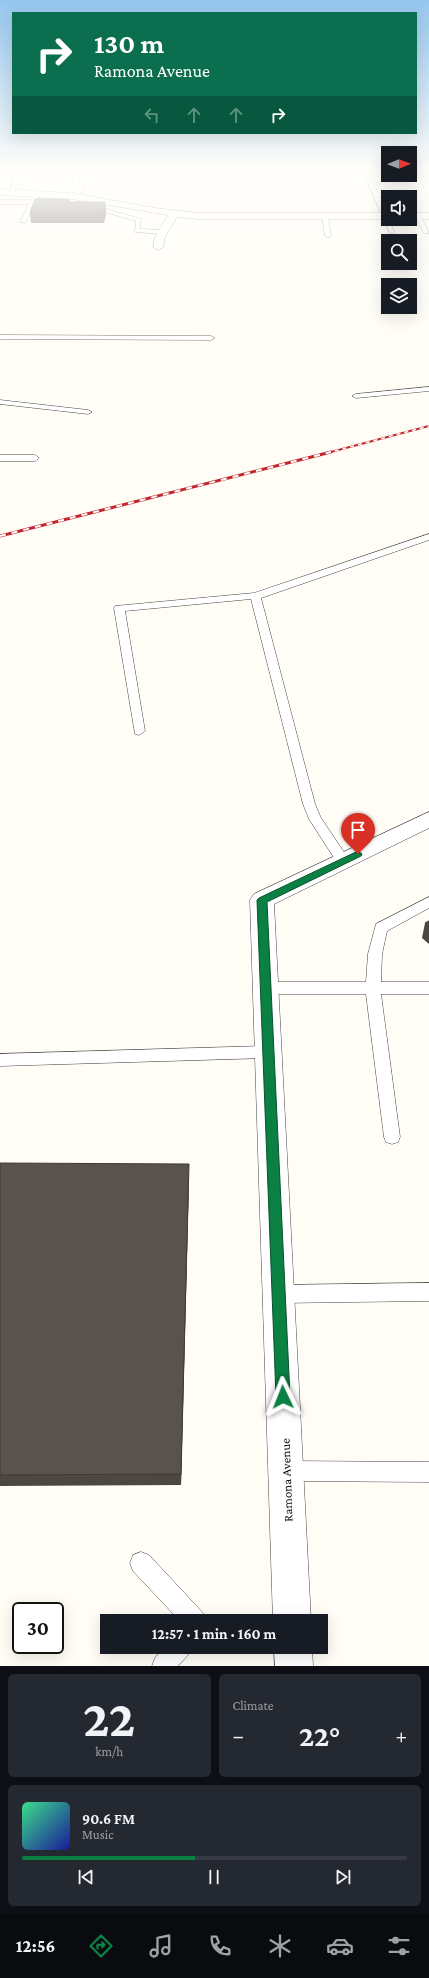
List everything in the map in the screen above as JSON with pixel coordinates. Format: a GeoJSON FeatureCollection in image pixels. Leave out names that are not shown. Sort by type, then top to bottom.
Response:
{"type":"FeatureCollection","features":[{"type":"Feature","properties":{"kind":"street","name":"Ramona Avenue"},"geometry":{"type":"LineString","coordinates":[[292,1614],[262,900],[429,819]]}},
{"type":"Feature","properties":{"kind":"street"},"geometry":{"type":"LineString","coordinates":[[293,1654],[294,1666]]}},
{"type":"Feature","properties":{"kind":"lane"},"geometry":{"type":"LineString","coordinates":[[0,337],[211,338]]}},
{"type":"Feature","properties":{"kind":"lane"},"geometry":{"type":"LineString","coordinates":[[356,396],[429,389]]}},
{"type":"Feature","properties":{"kind":"lane"},"geometry":{"type":"LineString","coordinates":[[0,402],[88,412]]}},
{"type":"Feature","properties":{"kind":"lane"},"geometry":{"type":"LineString","coordinates":[[0,458],[35,458]]}},
{"type":"Feature","properties":{"kind":"lane"},"geometry":{"type":"LineString","coordinates":[[139,731],[119,608],[255,596],[429,537]]}},
{"type":"Feature","properties":{"kind":"lane"},"geometry":{"type":"LineString","coordinates":[[255,596],[309,804],[315,819],[343,861]]}},
{"type":"Feature","properties":{"kind":"lane"},"geometry":{"type":"LineString","coordinates":[[392,1137],[373,988],[375,954],[381,928],[429,902]]}},
{"type":"Feature","properties":{"kind":"lane"},"geometry":{"type":"LineString","coordinates":[[266,988],[429,988]]}},
{"type":"Feature","properties":{"kind":"lane"},"geometry":{"type":"LineString","coordinates":[[0,1060],[268,1052]]}},
{"type":"Feature","properties":{"kind":"lane"},"geometry":{"type":"LineString","coordinates":[[278,1294],[429,1292]]}},
{"type":"Feature","properties":{"kind":"lane"},"geometry":{"type":"LineString","coordinates":[[286,1471],[429,1472]]}},
{"type":"Feature","properties":{"kind":"lane"},"geometry":{"type":"LineString","coordinates":[[141,1563],[188,1614]]}},
{"type":"Feature","properties":{"kind":"lane"},"geometry":{"type":"LineString","coordinates":[[163,1666],[174,1654]]}},
{"type":"Feature","properties":{"kind":"building"},"geometry":{"type":"Polygon","coordinates":[[[429,921],[429,927],[425,923],[429,921]]]}},
{"type":"Feature","properties":{"kind":"building"},"geometry":{"type":"Polygon","coordinates":[[[0,1163],[189,1164],[181,1474],[0,1475],[0,1163]]]}},
{"type":"Feature","properties":{"kind":"railway"},"geometry":{"type":"LineString","coordinates":[[327,453],[429,426]]}},
{"type":"Feature","properties":{"kind":"railway"},"geometry":{"type":"LineString","coordinates":[[0,536],[331,452]]}},
{"type":"Feature","properties":{"kind":"route"},"geometry":{"type":"LineString","coordinates":[[283,1397],[262,900],[358,854]]}}]}
